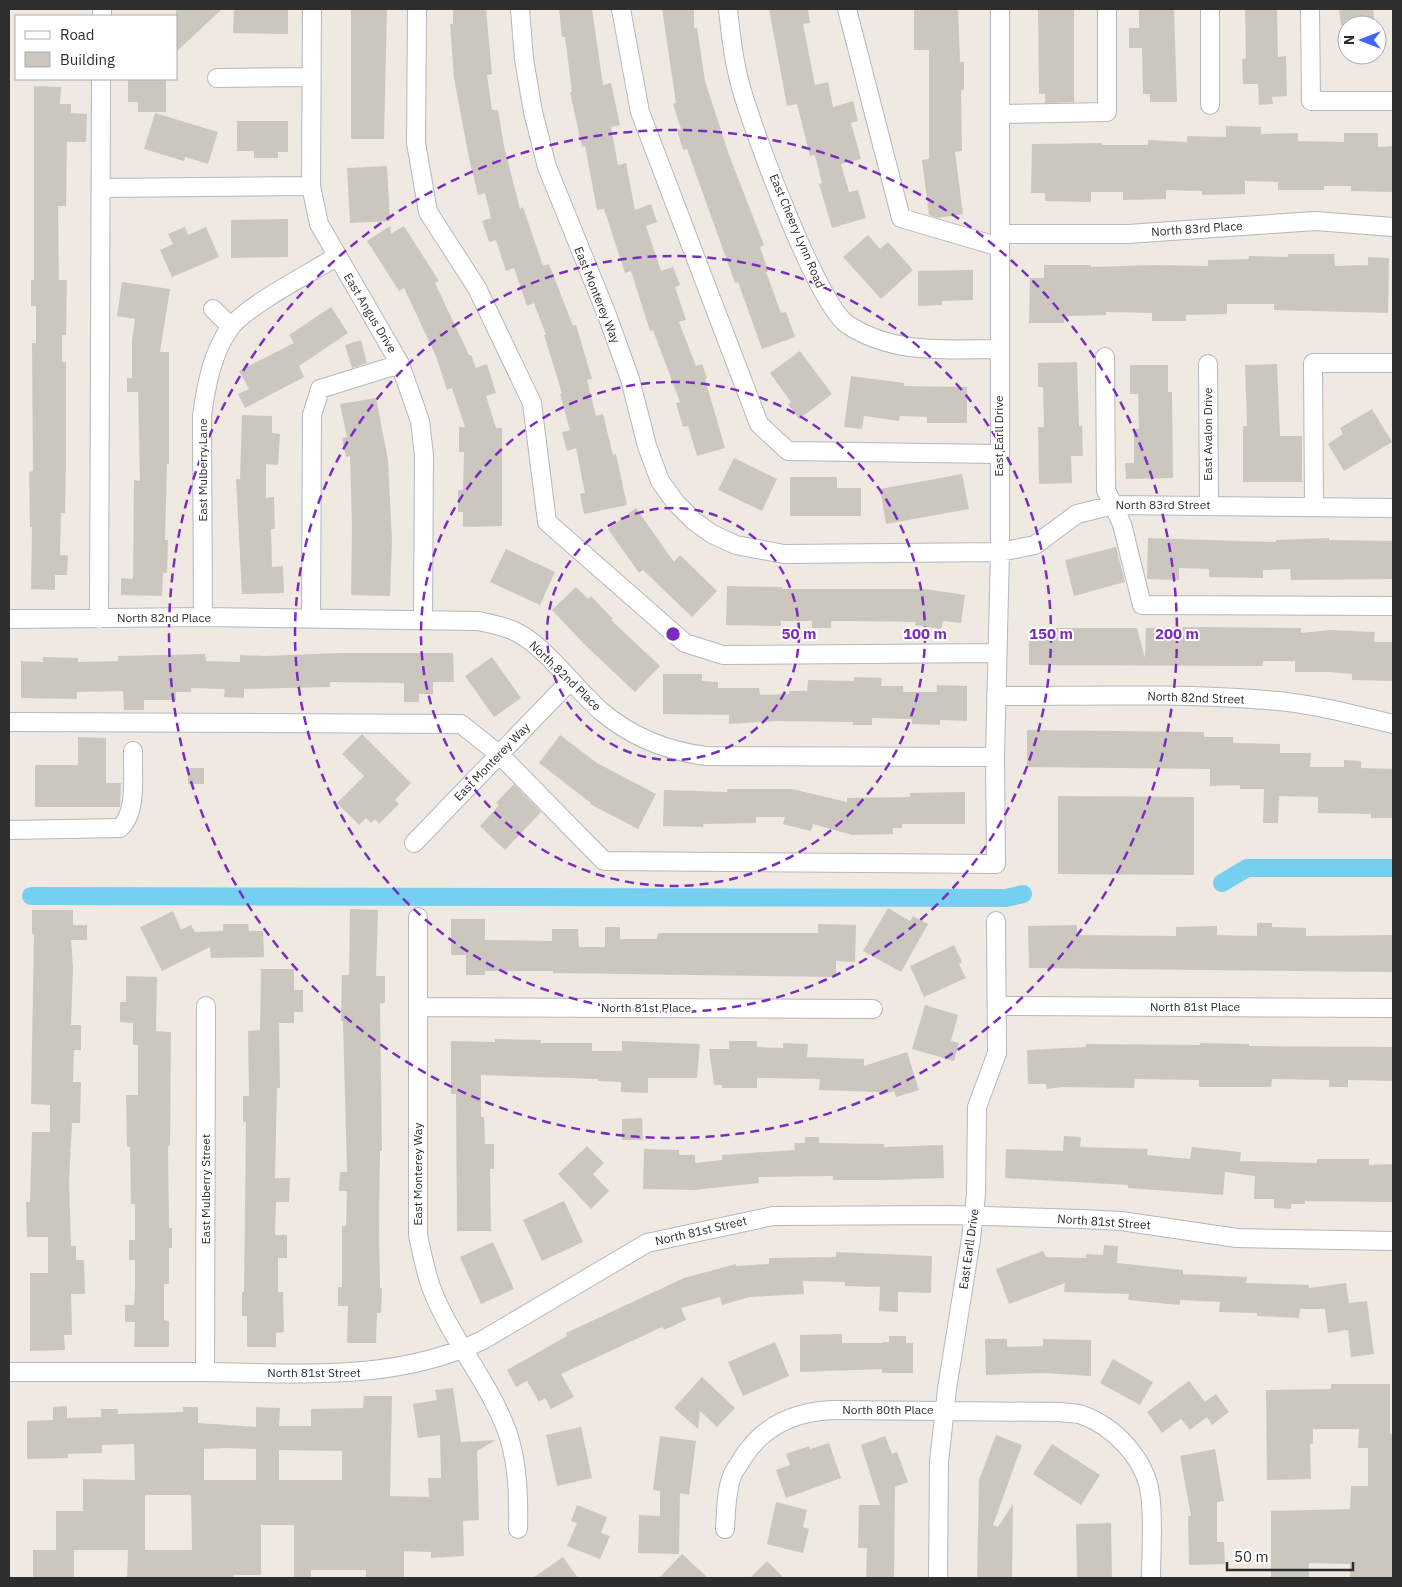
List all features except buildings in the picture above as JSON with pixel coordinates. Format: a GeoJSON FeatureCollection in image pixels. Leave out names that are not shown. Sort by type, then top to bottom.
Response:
{"type":"FeatureCollection","features":[{"type":"Feature","properties":{"kind":"street","name":"East Angus Drive"},"geometry":{"type":"LineString","coordinates":[[312,9],[311,186],[319,224],[336,257],[400,364],[420,421],[424,455],[423,620]]}},
{"type":"Feature","properties":{"kind":"street"},"geometry":{"type":"LineString","coordinates":[[417,9],[416,143],[428,212],[477,288],[532,403],[547,522],[686,643],[723,655],[997,653]]}},
{"type":"Feature","properties":{"kind":"street","name":"East Monterey Way"},"geometry":{"type":"LineString","coordinates":[[520,9],[524,59],[547,167],[614,333],[630,378],[647,446],[660,481],[694,521],[712,534],[736,544]]}},
{"type":"Feature","properties":{"kind":"street"},"geometry":{"type":"LineString","coordinates":[[621,9],[640,112],[759,424],[788,451],[998,454]]}},
{"type":"Feature","properties":{"kind":"street","name":"East Cheery Lynn Road"},"geometry":{"type":"LineString","coordinates":[[728,9],[732,48],[742,92],[806,259],[824,296],[845,324],[872,338],[908,348],[999,349]]}},
{"type":"Feature","properties":{"kind":"street","name":"North 83rd Place"},"geometry":{"type":"LineString","coordinates":[[847,9],[901,218],[1000,241],[1315,222],[1393,227]]}},
{"type":"Feature","properties":{"kind":"street","name":"East Earll Drive"},"geometry":{"type":"LineString","coordinates":[[500,755],[604,861],[996,864],[995,757],[1000,552],[998,454],[1000,9]]}},
{"type":"Feature","properties":{"kind":"street"},"geometry":{"type":"LineString","coordinates":[[1000,114],[1107,112],[1107,9]]}},
{"type":"Feature","properties":{"kind":"street"},"geometry":{"type":"LineString","coordinates":[[1210,9],[1210,105]]}},
{"type":"Feature","properties":{"kind":"street"},"geometry":{"type":"LineString","coordinates":[[1310,9],[1310,101],[1393,101]]}},
{"type":"Feature","properties":{"kind":"street"},"geometry":{"type":"LineString","coordinates":[[217,78],[311,77]]}},
{"type":"Feature","properties":{"kind":"street"},"geometry":{"type":"LineString","coordinates":[[99,618],[101,80]]}},
{"type":"Feature","properties":{"kind":"street"},"geometry":{"type":"LineString","coordinates":[[101,188],[311,186]]}},
{"type":"Feature","properties":{"kind":"street","name":"East Mulberry Lane"},"geometry":{"type":"LineString","coordinates":[[203,617],[202,416],[205,390],[215,357],[231,327],[281,290],[336,257]]}},
{"type":"Feature","properties":{"kind":"street"},"geometry":{"type":"LineString","coordinates":[[213,310],[231,327]]}},
{"type":"Feature","properties":{"kind":"street"},"geometry":{"type":"LineString","coordinates":[[1105,358],[1106,490],[1122,524],[1142,605],[1393,606]]}},
{"type":"Feature","properties":{"kind":"street"},"geometry":{"type":"LineString","coordinates":[[1314,507],[1313,363],[1393,363]]}},
{"type":"Feature","properties":{"kind":"street"},"geometry":{"type":"LineString","coordinates":[[311,619],[312,415],[320,389],[400,364]]}},
{"type":"Feature","properties":{"kind":"street","name":"East Avalon Drive"},"geometry":{"type":"LineString","coordinates":[[1208,364],[1208,504]]}},
{"type":"Feature","properties":{"kind":"street","name":"North 83rd Street"},"geometry":{"type":"LineString","coordinates":[[736,544],[784,554],[1000,552],[1035,545],[1077,514],[1114,505],[1208,504],[1393,508]]}},
{"type":"Feature","properties":{"kind":"street","name":"North 82nd Place"},"geometry":{"type":"LineString","coordinates":[[9,619],[203,617],[478,621],[519,633],[538,648],[602,712],[629,732],[656,745],[680,752],[706,756],[995,757]]}},
{"type":"Feature","properties":{"kind":"street","name":"East Monterey Way"},"geometry":{"type":"LineString","coordinates":[[414,843],[570,681]]}},
{"type":"Feature","properties":{"kind":"street","name":"North 82nd Street"},"geometry":{"type":"LineString","coordinates":[[996,696],[1177,696],[1268,700],[1344,712],[1393,724]]}},
{"type":"Feature","properties":{"kind":"street"},"geometry":{"type":"LineString","coordinates":[[9,722],[461,724],[500,755]]}},
{"type":"Feature","properties":{"kind":"street"},"geometry":{"type":"LineString","coordinates":[[9,830],[120,828],[127,822],[131,808],[132,751]]}},
{"type":"Feature","properties":{"kind":"street","name":"East Monterey Way"},"geometry":{"type":"LineString","coordinates":[[418,917],[418,1235],[424,1264],[432,1288],[464,1349],[487,1386],[509,1439],[515,1465],[518,1529]]}},
{"type":"Feature","properties":{"kind":"street","name":"East Earll Drive"},"geometry":{"type":"LineString","coordinates":[[938,1578],[939,1462],[944,1410],[974,1215],[978,1107],[997,1053],[996,921]]}},
{"type":"Feature","properties":{"kind":"street","name":"East Mulberry Street"},"geometry":{"type":"LineString","coordinates":[[206,1006],[206,1372]]}},
{"type":"Feature","properties":{"kind":"street","name":"North 81st Place"},"geometry":{"type":"LineString","coordinates":[[997,1006],[1393,1008]]}},
{"type":"Feature","properties":{"kind":"street","name":"North 81st Place"},"geometry":{"type":"LineString","coordinates":[[419,1007],[873,1009]]}},
{"type":"Feature","properties":{"kind":"street","name":"North 81st Street"},"geometry":{"type":"LineString","coordinates":[[9,1372],[341,1374],[400,1367],[464,1349],[647,1243],[773,1216],[974,1215],[1121,1221],[1237,1238],[1393,1241]]}},
{"type":"Feature","properties":{"kind":"street","name":"North 80th Place"},"geometry":{"type":"LineString","coordinates":[[726,1529],[727,1503],[732,1475],[749,1447],[763,1433],[777,1423],[812,1411],[944,1410],[1081,1414],[1101,1424],[1119,1437],[1146,1476],[1150,1493],[1151,1578]]}},
{"type":"Feature","properties":{"kind":"waterway"},"geometry":{"type":"LineString","coordinates":[[1222,883],[1247,868],[1393,868]]}},
{"type":"Feature","properties":{"kind":"waterway"},"geometry":{"type":"LineString","coordinates":[[31,896],[1006,898],[1023,894]]}}]}
